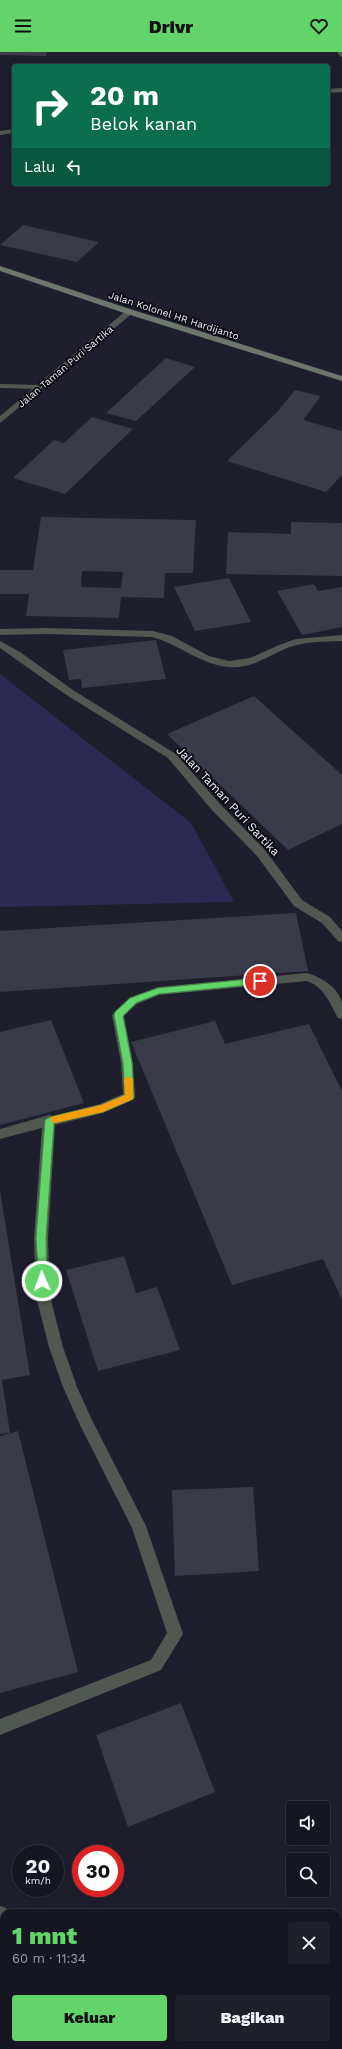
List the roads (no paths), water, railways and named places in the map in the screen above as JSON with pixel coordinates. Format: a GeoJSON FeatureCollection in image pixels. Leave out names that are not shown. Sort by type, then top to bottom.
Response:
{"type":"FeatureCollection","features":[{"type":"Feature","properties":{"kind":"main road","name":"Jalan Kolonel HR Hardijanto"},"geometry":{"type":"LineString","coordinates":[[0,268],[130,312],[342,379]]}},
{"type":"Feature","properties":{"kind":"street"},"geometry":{"type":"LineString","coordinates":[[330,91],[342,90]]}},
{"type":"Feature","properties":{"kind":"street"},"geometry":{"type":"LineString","coordinates":[[0,133],[12,131]]}},
{"type":"Feature","properties":{"kind":"street","name":"Jalan Taman Puri Sartika"},"geometry":{"type":"LineString","coordinates":[[0,420],[130,312]]}},
{"type":"Feature","properties":{"kind":"street"},"geometry":{"type":"LineString","coordinates":[[0,386],[41,387]]}},
{"type":"Feature","properties":{"kind":"street"},"geometry":{"type":"LineString","coordinates":[[0,632],[46,631],[153,634],[169,638],[189,651],[213,661],[231,664],[256,660],[288,644],[300,641],[342,638]]}},
{"type":"Feature","properties":{"kind":"street","name":"Jalan Taman Puri Sartika"},"geometry":{"type":"LineString","coordinates":[[0,644],[18,654],[69,692],[172,756],[215,806],[261,854],[298,903],[326,920],[342,938]]}},
{"type":"Feature","properties":{"kind":"street"},"geometry":{"type":"LineString","coordinates":[[0,1134],[50,1120],[103,1108],[129,1097],[127,1063],[118,1015],[133,1001],[158,991],[307,977],[316,979],[324,985],[333,997],[342,1015]]}},
{"type":"Feature","properties":{"kind":"street"},"geometry":{"type":"LineString","coordinates":[[0,1727],[156,1665],[175,1634],[139,1526],[85,1421],[70,1387],[56,1347],[43,1296],[41,1238],[50,1120]]}}]}
